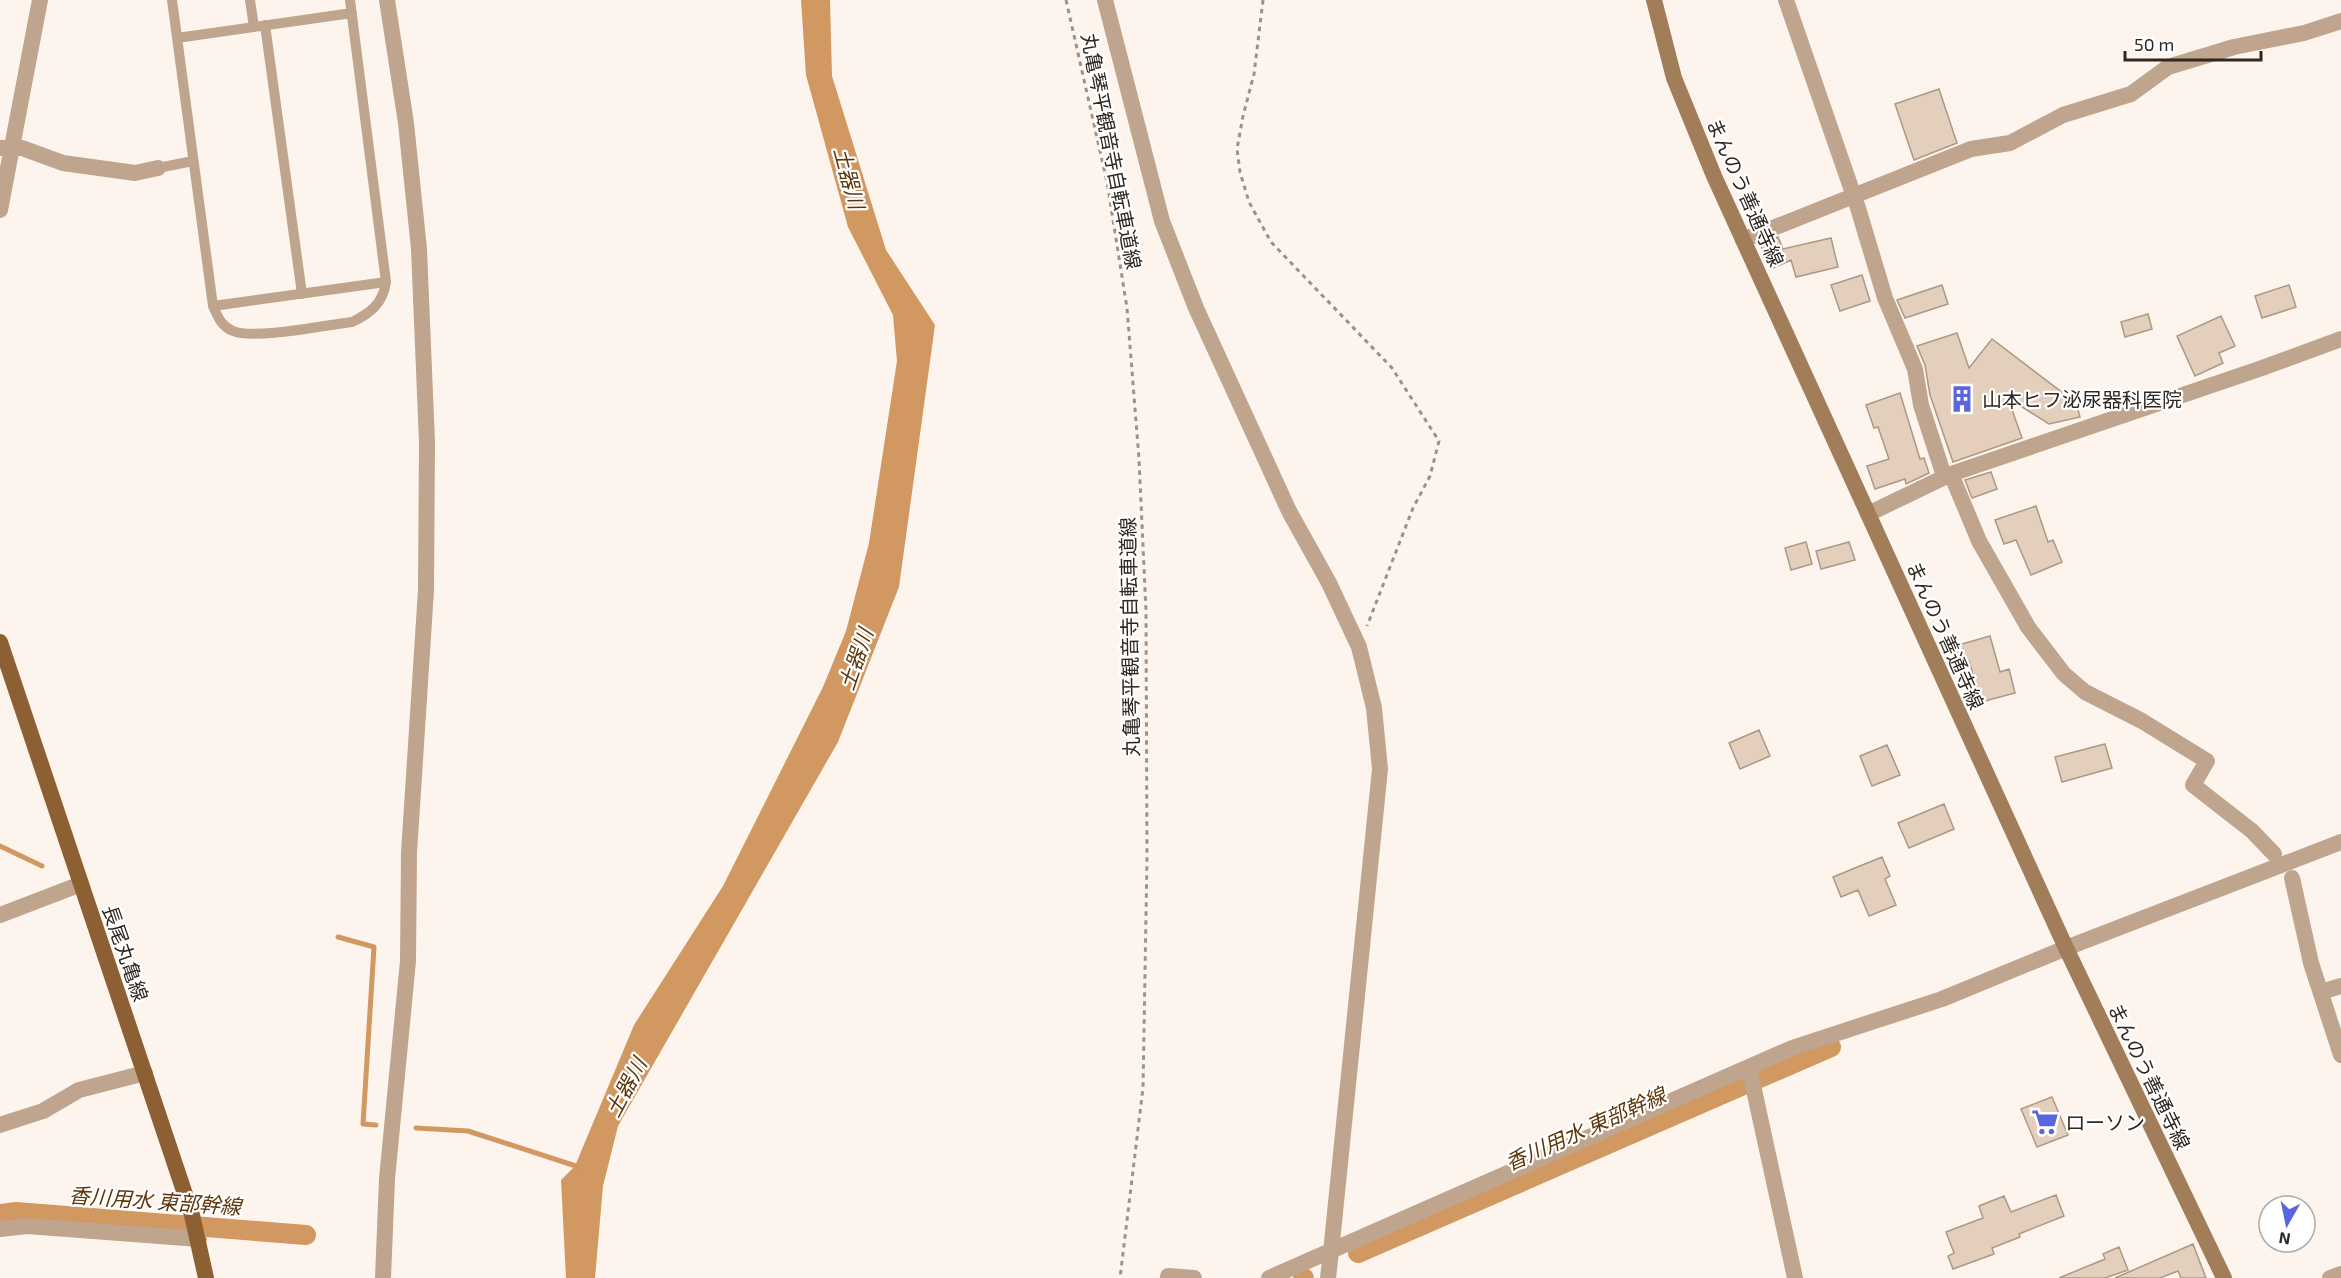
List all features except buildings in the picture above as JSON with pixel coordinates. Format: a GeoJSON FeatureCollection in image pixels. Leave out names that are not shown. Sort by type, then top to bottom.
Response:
{"type":"FeatureCollection","features":[{"type":"Feature","properties":{"kind":"main road","name":"まんのう善通寺線"},"geometry":{"type":"LineString","coordinates":[[1654,0],[1674,78],[1714,176],[2066,948],[2224,1278]]}},
{"type":"Feature","properties":{"kind":"main road","name":"長尾丸亀線"},"geometry":{"type":"LineString","coordinates":[[0,642],[192,1215],[206,1278]]}},
{"type":"Feature","properties":{"kind":"street"},"geometry":{"type":"LineString","coordinates":[[0,210],[6,148],[40,0]]}},
{"type":"Feature","properties":{"kind":"street"},"geometry":{"type":"LineString","coordinates":[[383,1278],[387,1179],[408,961],[409,853],[426,590],[427,442],[419,249],[406,123],[387,0]]}},
{"type":"Feature","properties":{"kind":"street"},"geometry":{"type":"LineString","coordinates":[[1105,0],[1162,221],[1196,308],[1290,510],[1329,583],[1359,647],[1374,708],[1380,769],[1328,1278]]}},
{"type":"Feature","properties":{"kind":"street"},"geometry":{"type":"LineString","coordinates":[[1786,0],[1854,195],[1885,298],[1915,369],[1921,405],[1948,475],[1978,541],[2028,627],[2064,674],[2085,692],[2142,721],[2206,761],[2193,785],[2252,831],[2274,854]]}},
{"type":"Feature","properties":{"kind":"street"},"geometry":{"type":"LineString","coordinates":[[1743,240],[1971,149],[2010,143],[2063,115],[2131,94],[2168,67],[2234,47],[2304,33],[2341,21]]}},
{"type":"Feature","properties":{"kind":"street"},"geometry":{"type":"LineString","coordinates":[[6,148],[22,148],[63,164],[135,173],[158,168]]}},
{"type":"Feature","properties":{"kind":"street"},"geometry":{"type":"LineString","coordinates":[[1868,514],[1948,475],[2341,339]]}},
{"type":"Feature","properties":{"kind":"street"},"geometry":{"type":"LineString","coordinates":[[1269,1278],[1792,1048],[1942,999],[2066,948],[2341,842]]}},
{"type":"Feature","properties":{"kind":"street"},"geometry":{"type":"LineString","coordinates":[[2292,878],[2311,963],[2341,1055]]}},
{"type":"Feature","properties":{"kind":"street"},"geometry":{"type":"LineString","coordinates":[[0,915],[81,884]]}},
{"type":"Feature","properties":{"kind":"street"},"geometry":{"type":"LineString","coordinates":[[2321,992],[2341,986]]}},
{"type":"Feature","properties":{"kind":"street"},"geometry":{"type":"LineString","coordinates":[[1749,1067],[1795,1278]]}},
{"type":"Feature","properties":{"kind":"street"},"geometry":{"type":"LineString","coordinates":[[0,1125],[43,1111],[79,1090],[145,1073]]}},
{"type":"Feature","properties":{"kind":"street"},"geometry":{"type":"LineString","coordinates":[[0,1229],[27,1226],[198,1236]]}},
{"type":"Feature","properties":{"kind":"street"},"geometry":{"type":"LineString","coordinates":[[2330,1278],[2341,1274]]}},
{"type":"Feature","properties":{"kind":"street"},"geometry":{"type":"LineString","coordinates":[[1168,1276],[1194,1278]]}},
{"type":"Feature","properties":{"kind":"lane"},"geometry":{"type":"LineString","coordinates":[[172,0],[213,306],[221,323],[233,331],[251,334],[352,322],[366,316],[384,296],[386,282],[350,0]]}},
{"type":"Feature","properties":{"kind":"lane"},"geometry":{"type":"LineString","coordinates":[[250,0],[259,26],[302,294]]}},
{"type":"Feature","properties":{"kind":"lane"},"geometry":{"type":"LineString","coordinates":[[177,38],[352,13]]}},
{"type":"Feature","properties":{"kind":"lane"},"geometry":{"type":"LineString","coordinates":[[158,168],[194,160]]}},
{"type":"Feature","properties":{"kind":"lane"},"geometry":{"type":"LineString","coordinates":[[213,306],[386,282]]}},
{"type":"Feature","properties":{"kind":"path","name":"丸亀琴平観音寺自転車道線"},"geometry":{"type":"LineString","coordinates":[[1066,0],[1107,182],[1126,308],[1139,459],[1146,611],[1147,858],[1143,1088],[1120,1278]]}},
{"type":"Feature","properties":{"kind":"path"},"geometry":{"type":"LineString","coordinates":[[1263,0],[1254,74],[1237,149],[1240,172],[1249,202],[1271,242],[1392,368],[1439,441],[1430,476],[1413,508],[1359,647]]}},
{"type":"Feature","properties":{"kind":"water","name":"土器川"},"geometry":{"type":"Polygon","coordinates":[[[801,0],[830,0],[832,76],[886,250],[935,325],[899,587],[838,742],[618,1126],[603,1186],[595,1278],[566,1278],[561,1180],[575,1166],[634,1025],[723,886],[823,687],[846,631],[869,543],[897,361],[893,315],[848,227],[806,75],[801,0]]]}},
{"type":"Feature","properties":{"kind":"waterway"},"geometry":{"type":"LineString","coordinates":[[0,846],[42,866]]}},
{"type":"Feature","properties":{"kind":"waterway"},"geometry":{"type":"LineString","coordinates":[[338,937],[374,947],[363,1124],[376,1125]]}},
{"type":"Feature","properties":{"kind":"waterway","name":"香川用水 東部幹線"},"geometry":{"type":"LineString","coordinates":[[1358,1253],[1831,1047]]}},
{"type":"Feature","properties":{"kind":"waterway"},"geometry":{"type":"LineString","coordinates":[[416,1128],[468,1131],[582,1168]]}},
{"type":"Feature","properties":{"kind":"waterway","name":"香川用水 東部幹線"},"geometry":{"type":"LineString","coordinates":[[0,1214],[16,1212],[306,1235]]}},
{"type":"Feature","properties":{"kind":"place","name":"山本ヒフ泌尿器科医院"},"geometry":{"type":"Point","coordinates":[1962,399]}},
{"type":"Feature","properties":{"kind":"place","name":"ローソン"},"geometry":{"type":"Point","coordinates":[2045,1122]}}]}
